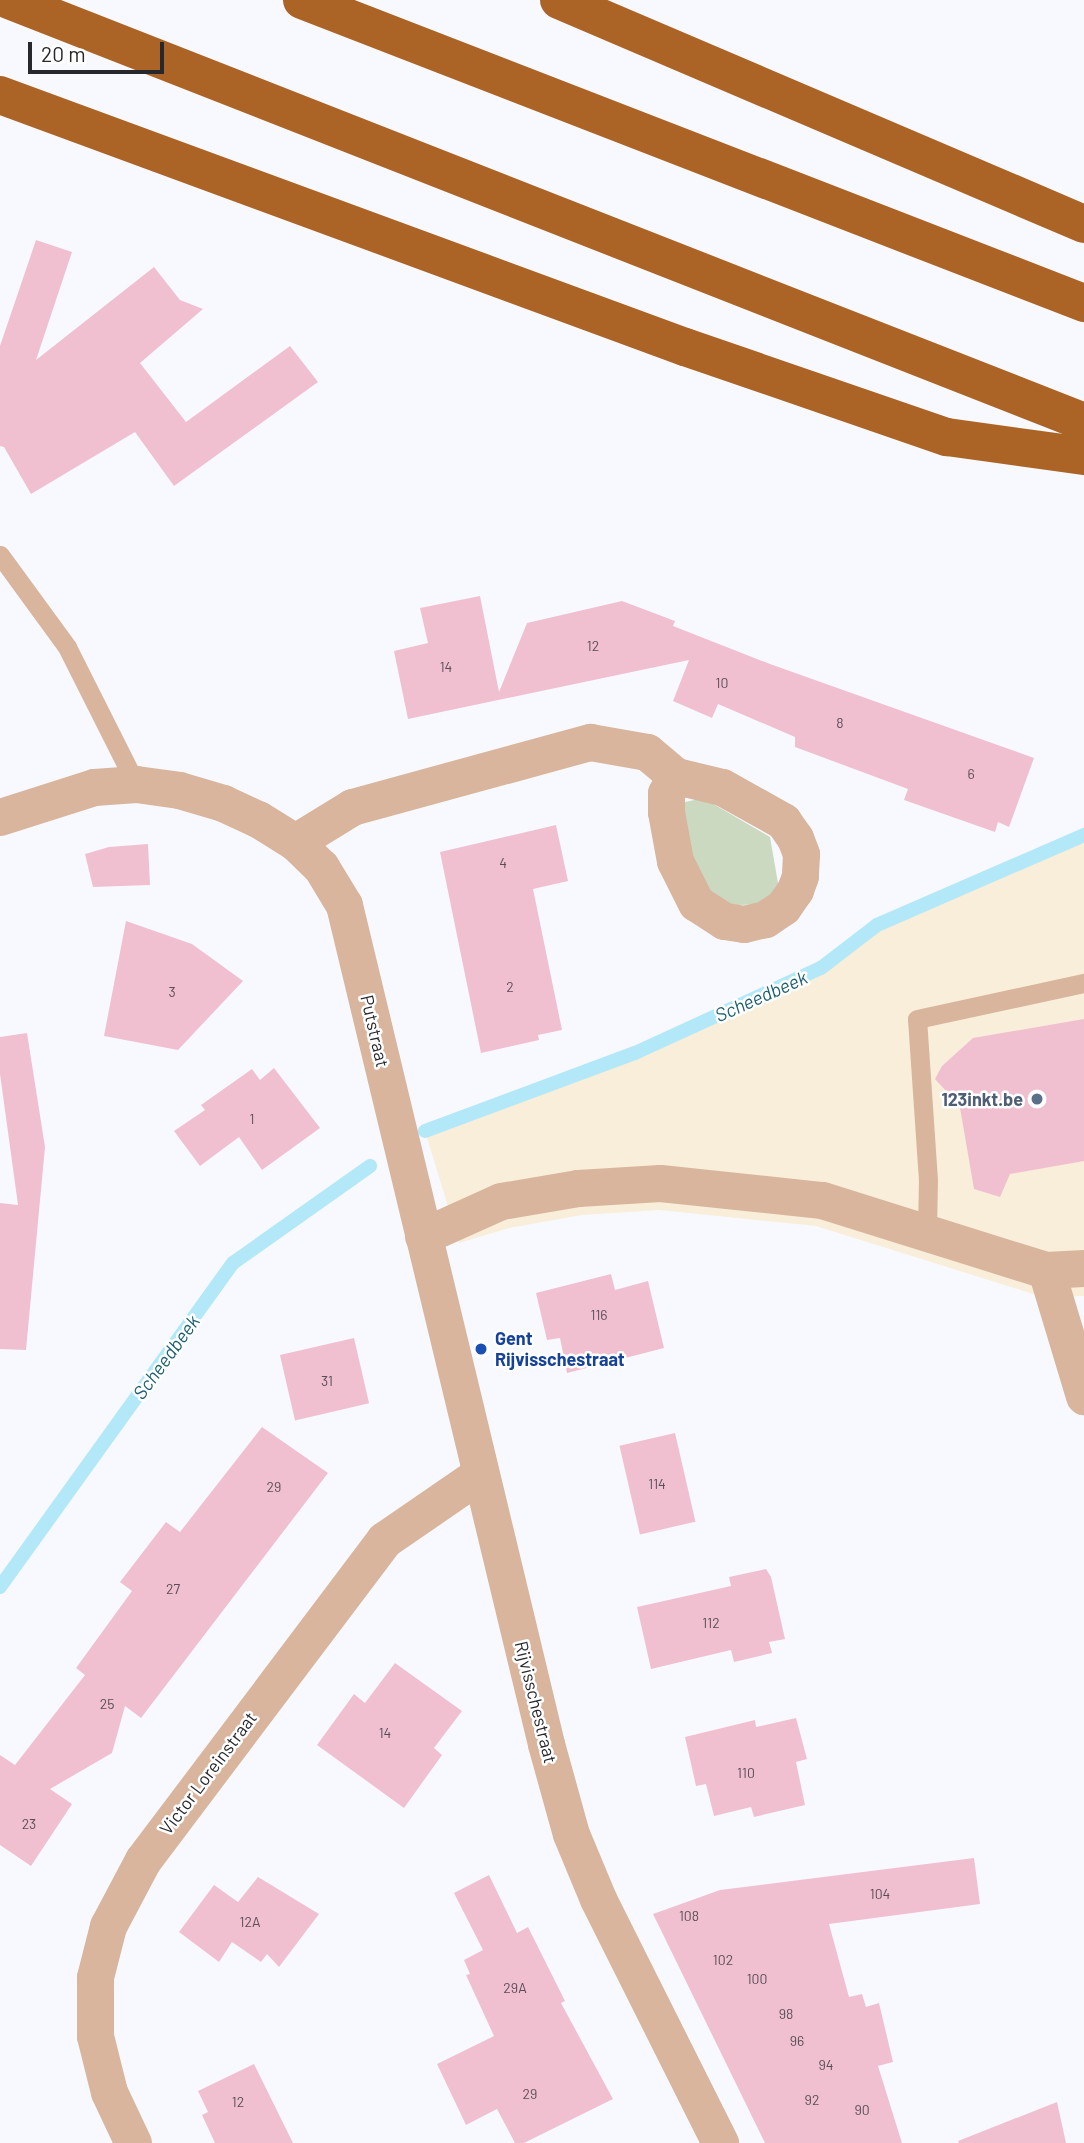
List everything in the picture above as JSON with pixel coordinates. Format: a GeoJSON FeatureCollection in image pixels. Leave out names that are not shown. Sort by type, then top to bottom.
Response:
{"type":"FeatureCollection","features":[{"type":"Feature","properties":{"kind":"highway"},"geometry":{"type":"LineString","coordinates":[[9,0],[1084,422]]}},
{"type":"Feature","properties":{"kind":"highway"},"geometry":{"type":"LineString","coordinates":[[302,0],[1084,303]]}},
{"type":"Feature","properties":{"kind":"highway"},"geometry":{"type":"LineString","coordinates":[[559,0],[1084,224]]}},
{"type":"Feature","properties":{"kind":"highway"},"geometry":{"type":"LineString","coordinates":[[0,95],[685,347],[947,437],[1084,456]]}},
{"type":"Feature","properties":{"kind":"street"},"geometry":{"type":"LineString","coordinates":[[295,842],[352,807],[590,742],[647,752],[676,776]]}},
{"type":"Feature","properties":{"kind":"street","name":"Putstraat"},"geometry":{"type":"LineString","coordinates":[[0,817],[94,787],[136,784],[179,790],[223,803],[258,818],[295,842],[321,867],[344,905],[423,1236]]}},
{"type":"Feature","properties":{"kind":"street"},"geometry":{"type":"LineString","coordinates":[[423,1236],[501,1201],[578,1188],[660,1183],[822,1200],[1046,1270],[1084,1268]]}},
{"type":"Feature","properties":{"kind":"street","name":"Rijvisschestraat"},"geometry":{"type":"LineString","coordinates":[[423,1236],[546,1744],[571,1834],[598,1899],[720,2143]]}},
{"type":"Feature","properties":{"kind":"street"},"geometry":{"type":"LineString","coordinates":[[1046,1270],[1084,1396]]}},
{"type":"Feature","properties":{"kind":"street","name":"Victor Loreinstraat"},"geometry":{"type":"LineString","coordinates":[[133,2143],[109,2092],[95,2036],[95,1977],[108,1926],[143,1860],[384,1540],[480,1474]]}},
{"type":"Feature","properties":{"kind":"lane"},"geometry":{"type":"LineString","coordinates":[[0,555],[67,646],[136,784]]}},
{"type":"Feature","properties":{"kind":"lane"},"geometry":{"type":"LineString","coordinates":[[927,1231],[928,1180],[917,1019],[1084,983]]}},
{"type":"Feature","properties":{"kind":"shaded area"},"geometry":{"type":"Polygon","coordinates":[[[1084,835],[1084,1296],[1043,1297],[816,1226],[659,1210],[582,1215],[509,1228],[459,1243],[425,1131],[635,1053],[821,968],[877,925],[1084,835]]]}},
{"type":"Feature","properties":{"kind":"green space"},"geometry":{"type":"Polygon","coordinates":[[[703,798],[770,837],[779,889],[762,904],[716,906],[688,860],[681,803],[703,798]]]}},
{"type":"Feature","properties":{"kind":"building"},"geometry":{"type":"Polygon","coordinates":[[[36,240],[72,252],[36,360],[154,267],[180,300],[203,309],[140,363],[186,422],[290,346],[318,382],[174,486],[135,432],[31,494],[4,447],[0,446],[0,346],[36,240]]]}},
{"type":"Feature","properties":{"kind":"building"},"geometry":{"type":"Polygon","coordinates":[[[480,596],[499,692],[527,623],[622,601],[675,621],[673,626],[770,664],[1034,758],[1009,827],[998,822],[995,832],[904,800],[908,789],[795,747],[795,737],[718,704],[712,718],[673,701],[689,660],[408,719],[394,651],[428,643],[420,608],[480,596]]]}},
{"type":"Feature","properties":{"kind":"building"},"geometry":{"type":"Polygon","coordinates":[[[556,825],[568,881],[533,889],[562,1030],[538,1035],[539,1040],[481,1053],[440,852],[556,825]]]}},
{"type":"Feature","properties":{"kind":"building"},"geometry":{"type":"Polygon","coordinates":[[[148,844],[150,885],[93,887],[85,854],[109,847],[148,844]]]}},
{"type":"Feature","properties":{"kind":"building"},"geometry":{"type":"Polygon","coordinates":[[[126,921],[192,944],[243,981],[178,1050],[104,1036],[126,921]]]}},
{"type":"Feature","properties":{"kind":"building"},"geometry":{"type":"Polygon","coordinates":[[[1084,1019],[1084,1161],[1010,1174],[1000,1197],[974,1189],[958,1096],[947,1092],[935,1079],[942,1066],[973,1038],[1084,1019]]]}},
{"type":"Feature","properties":{"kind":"building"},"geometry":{"type":"Polygon","coordinates":[[[27,1033],[45,1147],[26,1350],[0,1349],[0,1203],[18,1205],[0,1074],[0,1037],[27,1033]]]}},
{"type":"Feature","properties":{"kind":"building"},"geometry":{"type":"Polygon","coordinates":[[[274,1068],[320,1128],[262,1170],[239,1137],[200,1166],[174,1131],[205,1110],[201,1105],[252,1069],[260,1080],[274,1068]]]}},
{"type":"Feature","properties":{"kind":"building"},"geometry":{"type":"Polygon","coordinates":[[[611,1274],[615,1290],[648,1281],[664,1348],[567,1373],[560,1338],[547,1340],[536,1293],[611,1274]]]}},
{"type":"Feature","properties":{"kind":"building"},"geometry":{"type":"Polygon","coordinates":[[[354,1338],[369,1403],[295,1420],[280,1355],[354,1338]]]}},
{"type":"Feature","properties":{"kind":"building"},"geometry":{"type":"Polygon","coordinates":[[[262,1427],[328,1473],[141,1718],[125,1706],[112,1753],[50,1789],[72,1804],[31,1866],[0,1845],[0,1755],[15,1765],[85,1675],[76,1668],[132,1591],[120,1582],[166,1522],[180,1532],[262,1427]]]}},
{"type":"Feature","properties":{"kind":"building"},"geometry":{"type":"Polygon","coordinates":[[[675,1433],[695,1522],[640,1534],[619,1446],[675,1433]]]}},
{"type":"Feature","properties":{"kind":"building"},"geometry":{"type":"Polygon","coordinates":[[[766,1569],[771,1577],[785,1639],[769,1642],[772,1653],[734,1662],[731,1650],[651,1669],[637,1607],[731,1586],[729,1577],[766,1569]]]}},
{"type":"Feature","properties":{"kind":"building"},"geometry":{"type":"Polygon","coordinates":[[[395,1663],[462,1711],[434,1748],[442,1755],[404,1808],[317,1745],[354,1694],[365,1703],[395,1663]]]}},
{"type":"Feature","properties":{"kind":"building"},"geometry":{"type":"Polygon","coordinates":[[[796,1718],[807,1759],[796,1762],[805,1805],[754,1817],[751,1807],[714,1816],[706,1784],[696,1786],[685,1737],[755,1720],[756,1727],[796,1718]]]}},
{"type":"Feature","properties":{"kind":"building"},"geometry":{"type":"Polygon","coordinates":[[[974,1858],[980,1904],[829,1924],[849,1997],[862,1994],[866,2007],[879,2003],[893,2062],[878,2066],[902,2143],[765,2143],[653,1914],[720,1890],[974,1858]]]}},
{"type":"Feature","properties":{"kind":"building"},"geometry":{"type":"Polygon","coordinates":[[[489,1875],[517,1933],[528,1927],[565,2001],[561,2003],[613,2099],[524,2143],[515,2143],[497,2109],[466,2125],[437,2064],[494,2036],[466,1975],[470,1974],[464,1960],[483,1950],[454,1893],[489,1875]]]}},
{"type":"Feature","properties":{"kind":"building"},"geometry":{"type":"Polygon","coordinates":[[[258,1877],[319,1914],[279,1967],[267,1954],[261,1962],[232,1942],[219,1962],[179,1932],[214,1885],[238,1902],[258,1877]]]}},
{"type":"Feature","properties":{"kind":"building"},"geometry":{"type":"Polygon","coordinates":[[[254,2064],[293,2143],[215,2143],[202,2115],[208,2112],[198,2091],[254,2064]]]}},
{"type":"Feature","properties":{"kind":"building"},"geometry":{"type":"Polygon","coordinates":[[[1057,2102],[1066,2143],[958,2141],[1057,2102]]]}},
{"type":"Feature","properties":{"kind":"waterway","name":"Scheedbeek"},"geometry":{"type":"LineString","coordinates":[[425,1131],[635,1053],[821,968],[877,925],[1084,835]]}},
{"type":"Feature","properties":{"kind":"waterway","name":"Scheedbeek"},"geometry":{"type":"LineString","coordinates":[[0,1587],[233,1263],[370,1166]]}},
{"type":"Feature","properties":{"kind":"place","name":"123inkt.be"},"geometry":{"type":"Point","coordinates":[1037,1099]}},
{"type":"Feature","properties":{"kind":"place","name":"Gent Rijvisschestraat"},"geometry":{"type":"Point","coordinates":[481,1349]}}]}
